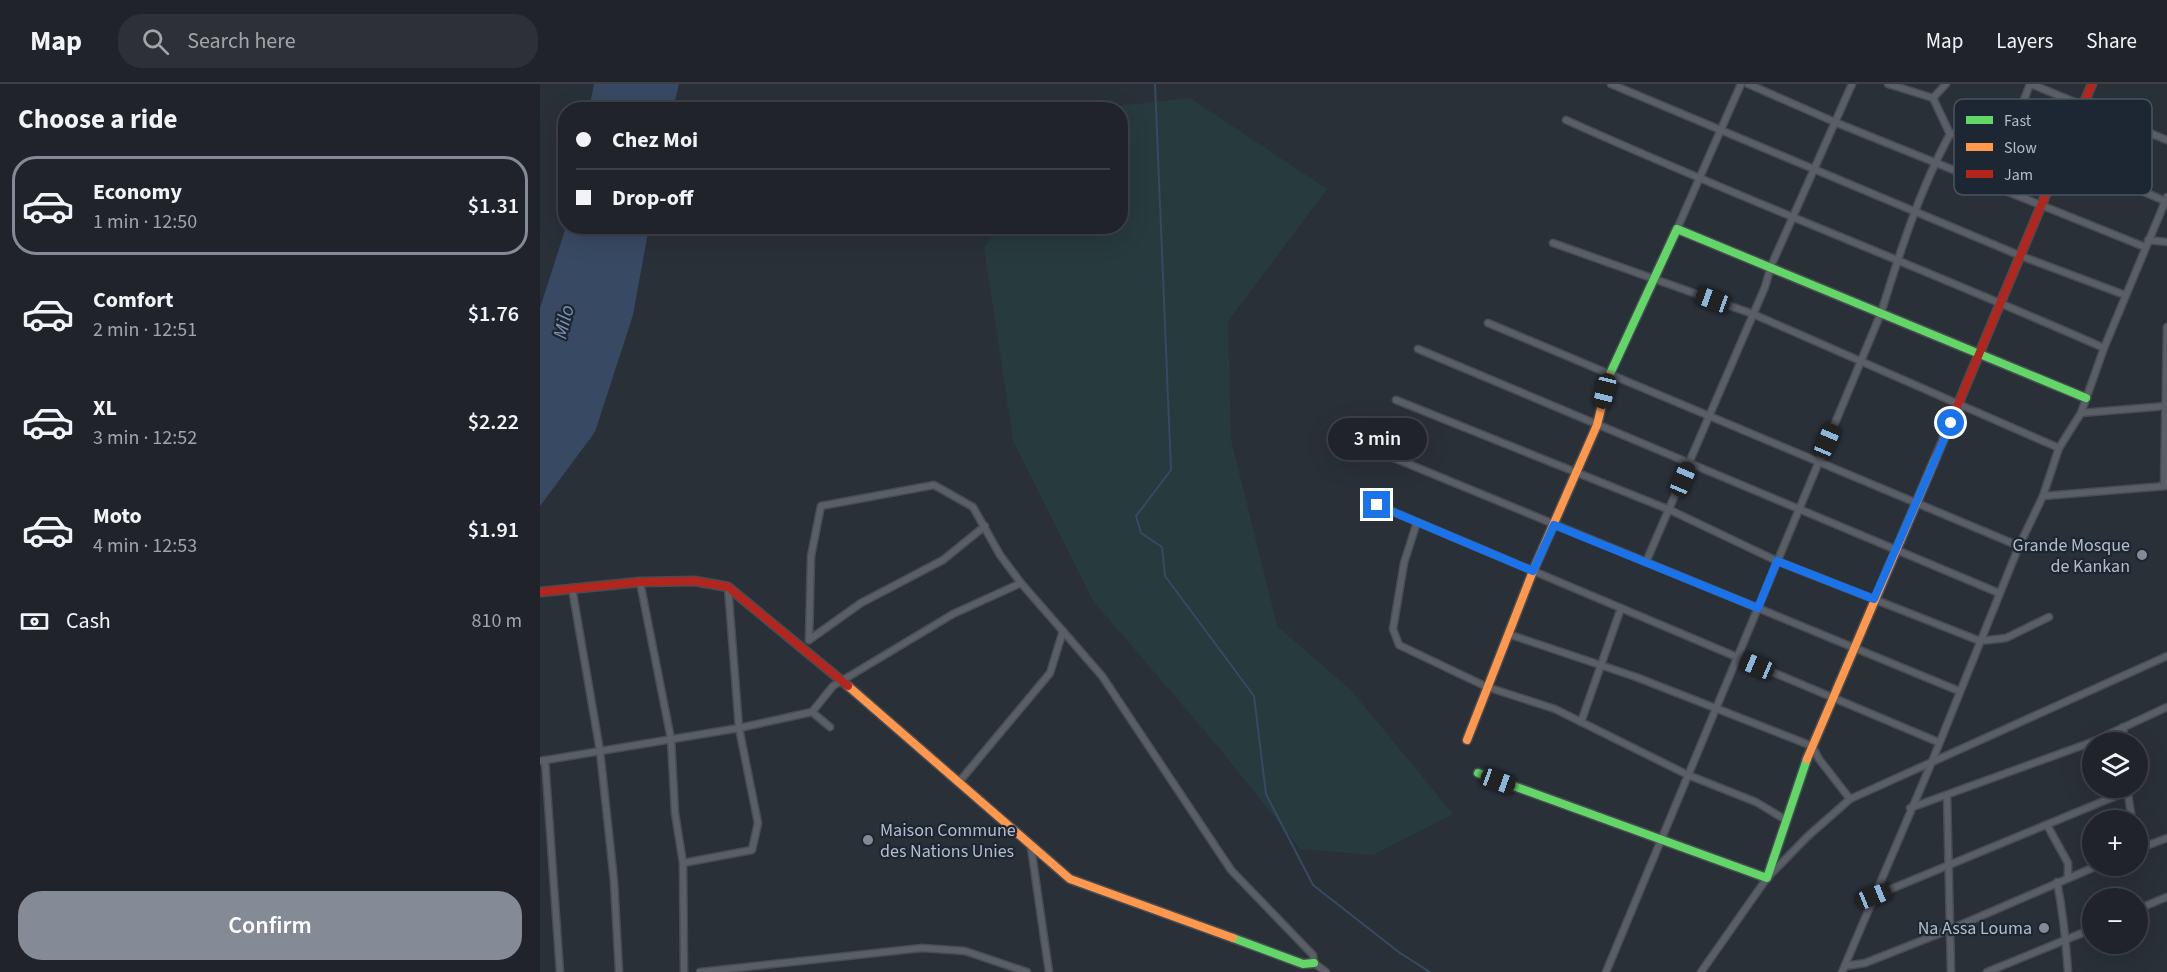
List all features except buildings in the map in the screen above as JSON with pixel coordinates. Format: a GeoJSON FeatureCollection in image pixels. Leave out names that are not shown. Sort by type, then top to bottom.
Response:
{"type":"FeatureCollection","features":[{"type":"Feature","properties":{"kind":"street"},"geometry":{"type":"LineString","coordinates":[[1611,84],[2021,256],[2125,295]]}},
{"type":"Feature","properties":{"kind":"street"},"geometry":{"type":"LineString","coordinates":[[1467,740],[1533,571],[1597,425],[1610,373],[1741,84]]}},
{"type":"Feature","properties":{"kind":"street"},"geometry":{"type":"LineString","coordinates":[[1748,84],[1954,171]]}},
{"type":"Feature","properties":{"kind":"street"},"geometry":{"type":"LineString","coordinates":[[1646,562],[1753,314],[1771,266],[1837,123],[1852,84]]}},
{"type":"Feature","properties":{"kind":"street"},"geometry":{"type":"LineString","coordinates":[[1888,84],[1933,98],[1950,134]]}},
{"type":"Feature","properties":{"kind":"street"},"geometry":{"type":"LineString","coordinates":[[1933,98],[1946,84]]}},
{"type":"Feature","properties":{"kind":"street"},"geometry":{"type":"LineString","coordinates":[[2024,99],[2030,84],[2068,99]]}},
{"type":"Feature","properties":{"kind":"street"},"geometry":{"type":"LineString","coordinates":[[2086,99],[2092,84]]}},
{"type":"Feature","properties":{"kind":"street"},"geometry":{"type":"LineString","coordinates":[[1566,120],[1697,179],[1897,262],[2002,302],[2104,348]]}},
{"type":"Feature","properties":{"kind":"street"},"geometry":{"type":"LineString","coordinates":[[1950,134],[1954,133]]}},
{"type":"Feature","properties":{"kind":"street"},"geometry":{"type":"LineString","coordinates":[[1605,972],[1881,313],[1915,211],[1950,134]]}},
{"type":"Feature","properties":{"kind":"street"},"geometry":{"type":"LineString","coordinates":[[2152,135],[2167,141]]}},
{"type":"Feature","properties":{"kind":"street"},"geometry":{"type":"LineString","coordinates":[[1843,969],[1910,808],[1931,764],[2019,546],[2043,496],[2059,447],[2081,413],[2125,295],[2166,199],[2152,193]]}},
{"type":"Feature","properties":{"kind":"street"},"geometry":{"type":"LineString","coordinates":[[2015,195],[2145,248]]}},
{"type":"Feature","properties":{"kind":"street"},"geometry":{"type":"LineString","coordinates":[[1767,878],[1812,746],[1835,699],[1874,599],[1960,403],[2046,195]]}},
{"type":"Feature","properties":{"kind":"street"},"geometry":{"type":"LineString","coordinates":[[1677,229],[2086,398]]}},
{"type":"Feature","properties":{"kind":"street"},"geometry":{"type":"LineString","coordinates":[[2148,240],[2167,242]]}},
{"type":"Feature","properties":{"kind":"street"},"geometry":{"type":"LineString","coordinates":[[1553,243],[1753,314],[2059,447]]}},
{"type":"Feature","properties":{"kind":"street"},"geometry":{"type":"LineString","coordinates":[[1488,323],[2019,546]]}},
{"type":"Feature","properties":{"kind":"street"},"geometry":{"type":"LineString","coordinates":[[2043,496],[2166,486],[2167,327]]}},
{"type":"Feature","properties":{"kind":"street"},"geometry":{"type":"LineString","coordinates":[[1418,349],[1895,551],[2000,593]]}},
{"type":"Feature","properties":{"kind":"street"},"geometry":{"type":"LineString","coordinates":[[1396,400],[1670,510],[1777,561],[1980,641],[2006,638],[2049,617]]}},
{"type":"Feature","properties":{"kind":"street"},"geometry":{"type":"LineString","coordinates":[[2081,413],[2165,406]]}},
{"type":"Feature","properties":{"kind":"street"},"geometry":{"type":"LineString","coordinates":[[1389,456],[1959,691]]}},
{"type":"Feature","properties":{"kind":"street"},"geometry":{"type":"LineString","coordinates":[[809,640],[811,555],[821,507],[934,485],[973,507],[1000,555],[1021,583],[1102,676],[1145,737],[1231,870],[1313,955],[1314,963]]}},
{"type":"Feature","properties":{"kind":"street"},"geometry":{"type":"LineString","coordinates":[[1377,505],[1938,742]]}},
{"type":"Feature","properties":{"kind":"street"},"geometry":{"type":"LineString","coordinates":[[1417,522],[1404,563],[1393,629],[1399,645],[1487,687],[1555,709],[1688,775],[1756,802],[1786,820]]}},
{"type":"Feature","properties":{"kind":"street"},"geometry":{"type":"LineString","coordinates":[[802,647],[861,603],[943,560],[985,526]]}},
{"type":"Feature","properties":{"kind":"street"},"geometry":{"type":"LineString","coordinates":[[540,592],[640,582],[695,580],[728,587],[842,681],[1070,879],[1303,964],[1314,963],[1326,972]]}},
{"type":"Feature","properties":{"kind":"street"},"geometry":{"type":"LineString","coordinates":[[640,582],[671,739],[675,813],[683,863],[684,972]]}},
{"type":"Feature","properties":{"kind":"street"},"geometry":{"type":"LineString","coordinates":[[560,972],[543,761],[739,728],[812,712],[833,686],[953,614],[1021,583]]}},
{"type":"Feature","properties":{"kind":"street"},"geometry":{"type":"LineString","coordinates":[[683,863],[753,850],[758,823],[739,728],[728,587]]}},
{"type":"Feature","properties":{"kind":"street"},"geometry":{"type":"LineString","coordinates":[[572,588],[600,751],[614,881],[619,972]]}},
{"type":"Feature","properties":{"kind":"street"},"geometry":{"type":"LineString","coordinates":[[1581,722],[1621,608]]}},
{"type":"Feature","properties":{"kind":"street"},"geometry":{"type":"LineString","coordinates":[[959,782],[1050,673],[1063,631]]}},
{"type":"Feature","properties":{"kind":"street"},"geometry":{"type":"LineString","coordinates":[[1508,634],[1812,746],[1819,759],[1850,799]]}},
{"type":"Feature","properties":{"kind":"street"},"geometry":{"type":"LineString","coordinates":[[1701,972],[1767,878],[1808,836],[1850,799],[2167,656]]}},
{"type":"Feature","properties":{"kind":"street"},"geometry":{"type":"LineString","coordinates":[[1910,808],[2091,742],[2167,707]]}},
{"type":"Feature","properties":{"kind":"street"},"geometry":{"type":"LineString","coordinates":[[812,712],[830,727]]}},
{"type":"Feature","properties":{"kind":"street"},"geometry":{"type":"LineString","coordinates":[[2123,727],[2123,732]]}},
{"type":"Feature","properties":{"kind":"street"},"geometry":{"type":"LineString","coordinates":[[1478,774],[1767,878]]}},
{"type":"Feature","properties":{"kind":"street"},"geometry":{"type":"LineString","coordinates":[[1947,795],[1951,972]]}},
{"type":"Feature","properties":{"kind":"street"},"geometry":{"type":"LineString","coordinates":[[1874,896],[2109,798]]}},
{"type":"Feature","properties":{"kind":"street"},"geometry":{"type":"LineString","coordinates":[[2047,825],[2068,863],[2068,877]]}},
{"type":"Feature","properties":{"kind":"street"},"geometry":{"type":"LineString","coordinates":[[2148,845],[2166,839]]}},
{"type":"Feature","properties":{"kind":"street"},"geometry":{"type":"LineString","coordinates":[[1031,847],[1049,972]]}},
{"type":"Feature","properties":{"kind":"street"},"geometry":{"type":"LineString","coordinates":[[1843,969],[1865,963],[1951,929],[2082,872]]}},
{"type":"Feature","properties":{"kind":"street"},"geometry":{"type":"LineString","coordinates":[[2057,882],[2064,921],[2062,930],[2066,940],[2068,972]]}},
{"type":"Feature","properties":{"kind":"street"},"geometry":{"type":"LineString","coordinates":[[2148,905],[2167,897]]}},
{"type":"Feature","properties":{"kind":"street"},"geometry":{"type":"LineString","coordinates":[[1987,972],[2082,933]]}},
{"type":"Feature","properties":{"kind":"street"},"geometry":{"type":"LineString","coordinates":[[699,972],[922,948],[965,951],[1027,972]]}},
{"type":"Feature","properties":{"kind":"green space"},"geometry":{"type":"Polygon","coordinates":[[[1190,98],[1327,189],[1228,321],[1231,440],[1277,626],[1351,690],[1453,814],[1373,855],[1300,849],[1220,749],[1094,602],[1013,440],[984,248],[994,234],[1128,234],[1128,105],[1190,98]]]}},
{"type":"Feature","properties":{"kind":"water"},"geometry":{"type":"Polygon","coordinates":[[[594,84],[679,84],[675,102],[590,102],[594,84]]]}},
{"type":"Feature","properties":{"kind":"water","name":"Milo"},"geometry":{"type":"Polygon","coordinates":[[[564,234],[648,234],[633,315],[595,432],[540,506],[540,308],[564,234]]]}},
{"type":"Feature","properties":{"kind":"waterway"},"geometry":{"type":"LineString","coordinates":[[1155,84],[1171,470],[1136,516],[1141,533],[1162,547],[1165,576],[1254,696],[1266,794],[1313,885],[1400,953],[1430,972]]}},
{"type":"Feature","properties":{"kind":"traffic: fast"},"geometry":{"type":"LineString","coordinates":[[1609,376],[1677,229],[2086,398]]}},
{"type":"Feature","properties":{"kind":"traffic: fast"},"geometry":{"type":"LineString","coordinates":[[1478,773],[1767,878],[1807,759]]}},
{"type":"Feature","properties":{"kind":"traffic: fast"},"geometry":{"type":"LineString","coordinates":[[1233,938],[1303,964],[1314,963]]}},
{"type":"Feature","properties":{"kind":"traffic: slow"},"geometry":{"type":"LineString","coordinates":[[1467,740],[1533,571],[1597,425],[1609,376]]}},
{"type":"Feature","properties":{"kind":"traffic: slow"},"geometry":{"type":"LineString","coordinates":[[1807,759],[1936,457]]}},
{"type":"Feature","properties":{"kind":"traffic: slow"},"geometry":{"type":"LineString","coordinates":[[848,686],[1070,879],[1233,938]]}},
{"type":"Feature","properties":{"kind":"traffic: jam"},"geometry":{"type":"LineString","coordinates":[[2086,99],[2092,84]]}},
{"type":"Feature","properties":{"kind":"traffic: jam"},"geometry":{"type":"LineString","coordinates":[[1936,457],[2046,195]]}},
{"type":"Feature","properties":{"kind":"traffic: jam"},"geometry":{"type":"LineString","coordinates":[[540,592],[640,582],[695,581],[728,587],[848,686]]}},
{"type":"Feature","properties":{"kind":"place","name":"Grande Mosque de Kankan"},"geometry":{"type":"Point","coordinates":[2142,555]}},
{"type":"Feature","properties":{"kind":"place","name":"Maison Commune des Nations Unies"},"geometry":{"type":"Point","coordinates":[868,840]}},
{"type":"Feature","properties":{"kind":"place","name":"Na Assa Louma"},"geometry":{"type":"Point","coordinates":[2044,928]}},
{"type":"Feature","properties":{"kind":"route"},"geometry":{"type":"LineString","coordinates":[[1377,505],[1533,571],[1554,525],[1758,608],[1777,561],[1874,599],[1951,423]]}}]}
